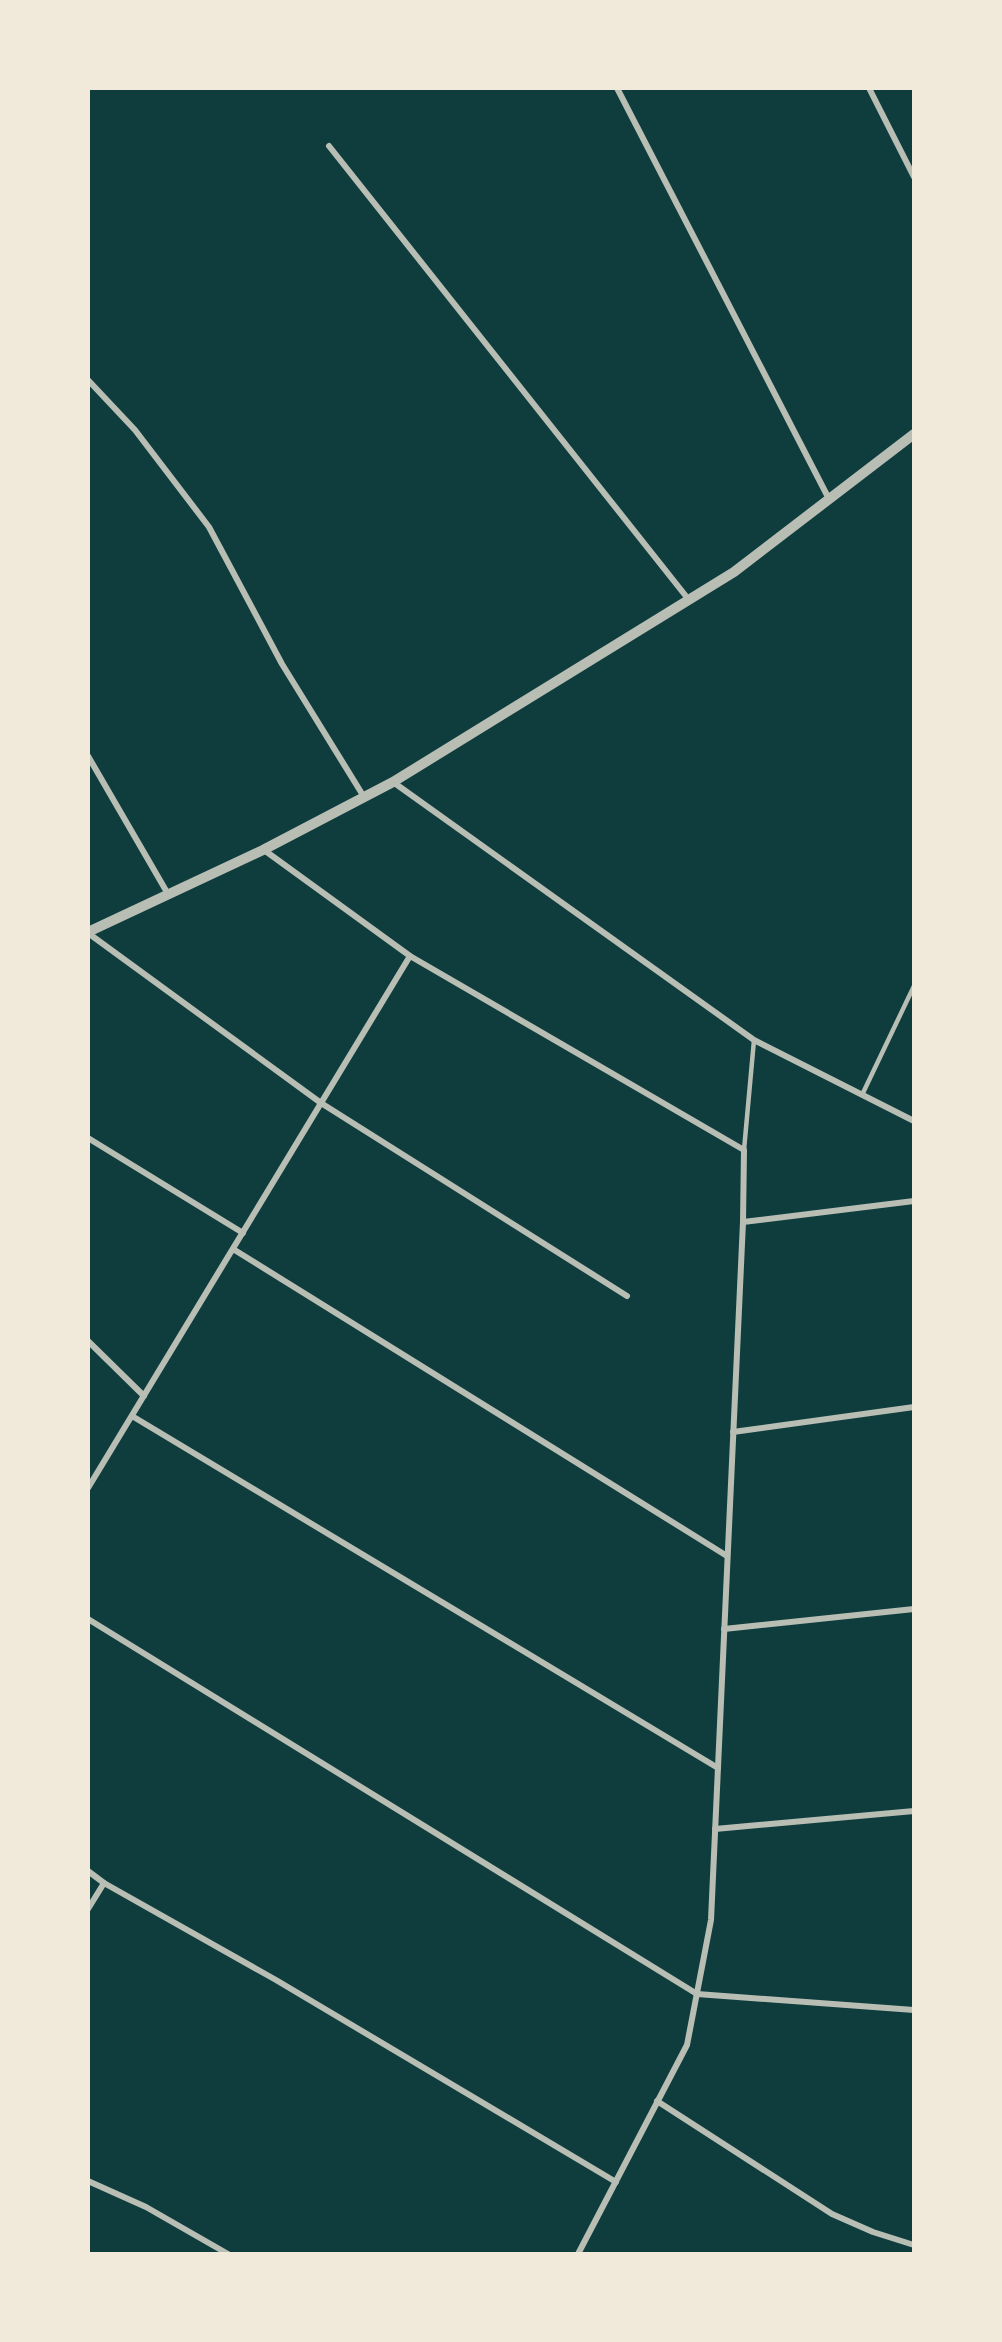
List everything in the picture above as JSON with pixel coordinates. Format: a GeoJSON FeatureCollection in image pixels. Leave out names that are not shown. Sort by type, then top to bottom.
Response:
{"type":"FeatureCollection","features":[{"type":"Feature","properties":{"kind":"street"},"geometry":{"type":"LineString","coordinates":[[617,88],[829,499]]}},
{"type":"Feature","properties":{"kind":"street"},"geometry":{"type":"LineString","coordinates":[[869,88],[914,177]]}},
{"type":"Feature","properties":{"kind":"street"},"geometry":{"type":"LineString","coordinates":[[329,146],[689,600]]}},
{"type":"Feature","properties":{"kind":"street"},"geometry":{"type":"LineString","coordinates":[[88,380],[135,430],[209,527],[282,664],[364,798]]}},
{"type":"Feature","properties":{"kind":"street"},"geometry":{"type":"LineString","coordinates":[[627,1296],[321,1103],[88,933],[263,850],[393,782],[734,572],[914,434]]}},
{"type":"Feature","properties":{"kind":"street"},"geometry":{"type":"LineString","coordinates":[[88,756],[168,894]]}},
{"type":"Feature","properties":{"kind":"street"},"geometry":{"type":"LineString","coordinates":[[393,782],[754,1040],[914,1120]]}},
{"type":"Feature","properties":{"kind":"street"},"geometry":{"type":"LineString","coordinates":[[263,850],[410,956],[744,1150],[743,1222],[711,1920],[687,2045],[579,2252]]}},
{"type":"Feature","properties":{"kind":"street"},"geometry":{"type":"LineString","coordinates":[[88,1488],[410,956]]}},
{"type":"Feature","properties":{"kind":"street"},"geometry":{"type":"LineString","coordinates":[[88,1138],[243,1233]]}},
{"type":"Feature","properties":{"kind":"street"},"geometry":{"type":"LineString","coordinates":[[743,1222],[914,1201]]}},
{"type":"Feature","properties":{"kind":"street"},"geometry":{"type":"LineString","coordinates":[[233,1249],[727,1556]]}},
{"type":"Feature","properties":{"kind":"street"},"geometry":{"type":"LineString","coordinates":[[88,1341],[144,1396]]}},
{"type":"Feature","properties":{"kind":"street"},"geometry":{"type":"LineString","coordinates":[[733,1432],[914,1407]]}},
{"type":"Feature","properties":{"kind":"street"},"geometry":{"type":"LineString","coordinates":[[132,1416],[718,1768]]}},
{"type":"Feature","properties":{"kind":"street"},"geometry":{"type":"LineString","coordinates":[[724,1629],[914,1609]]}},
{"type":"Feature","properties":{"kind":"street"},"geometry":{"type":"LineString","coordinates":[[88,1620],[697,1994],[914,2010]]}},
{"type":"Feature","properties":{"kind":"street"},"geometry":{"type":"LineString","coordinates":[[715,1830],[914,1811]]}},
{"type":"Feature","properties":{"kind":"street"},"geometry":{"type":"LineString","coordinates":[[88,1871],[104,1883],[276,1980],[616,2182]]}},
{"type":"Feature","properties":{"kind":"street"},"geometry":{"type":"LineString","coordinates":[[88,1909],[104,1883]]}},
{"type":"Feature","properties":{"kind":"street"},"geometry":{"type":"LineString","coordinates":[[657,2101],[832,2214],[873,2232],[914,2245]]}},
{"type":"Feature","properties":{"kind":"street"},"geometry":{"type":"LineString","coordinates":[[88,2181],[146,2207],[228,2253]]}},
{"type":"Feature","properties":{"kind":"lane"},"geometry":{"type":"LineString","coordinates":[[862,1095],[914,987]]}},
{"type":"Feature","properties":{"kind":"lane"},"geometry":{"type":"LineString","coordinates":[[744,1150],[754,1040]]}},
{"type":"Feature","properties":{"kind":"lane"},"geometry":{"type":"LineString","coordinates":[[579,2252],[587,2253]]}}]}
